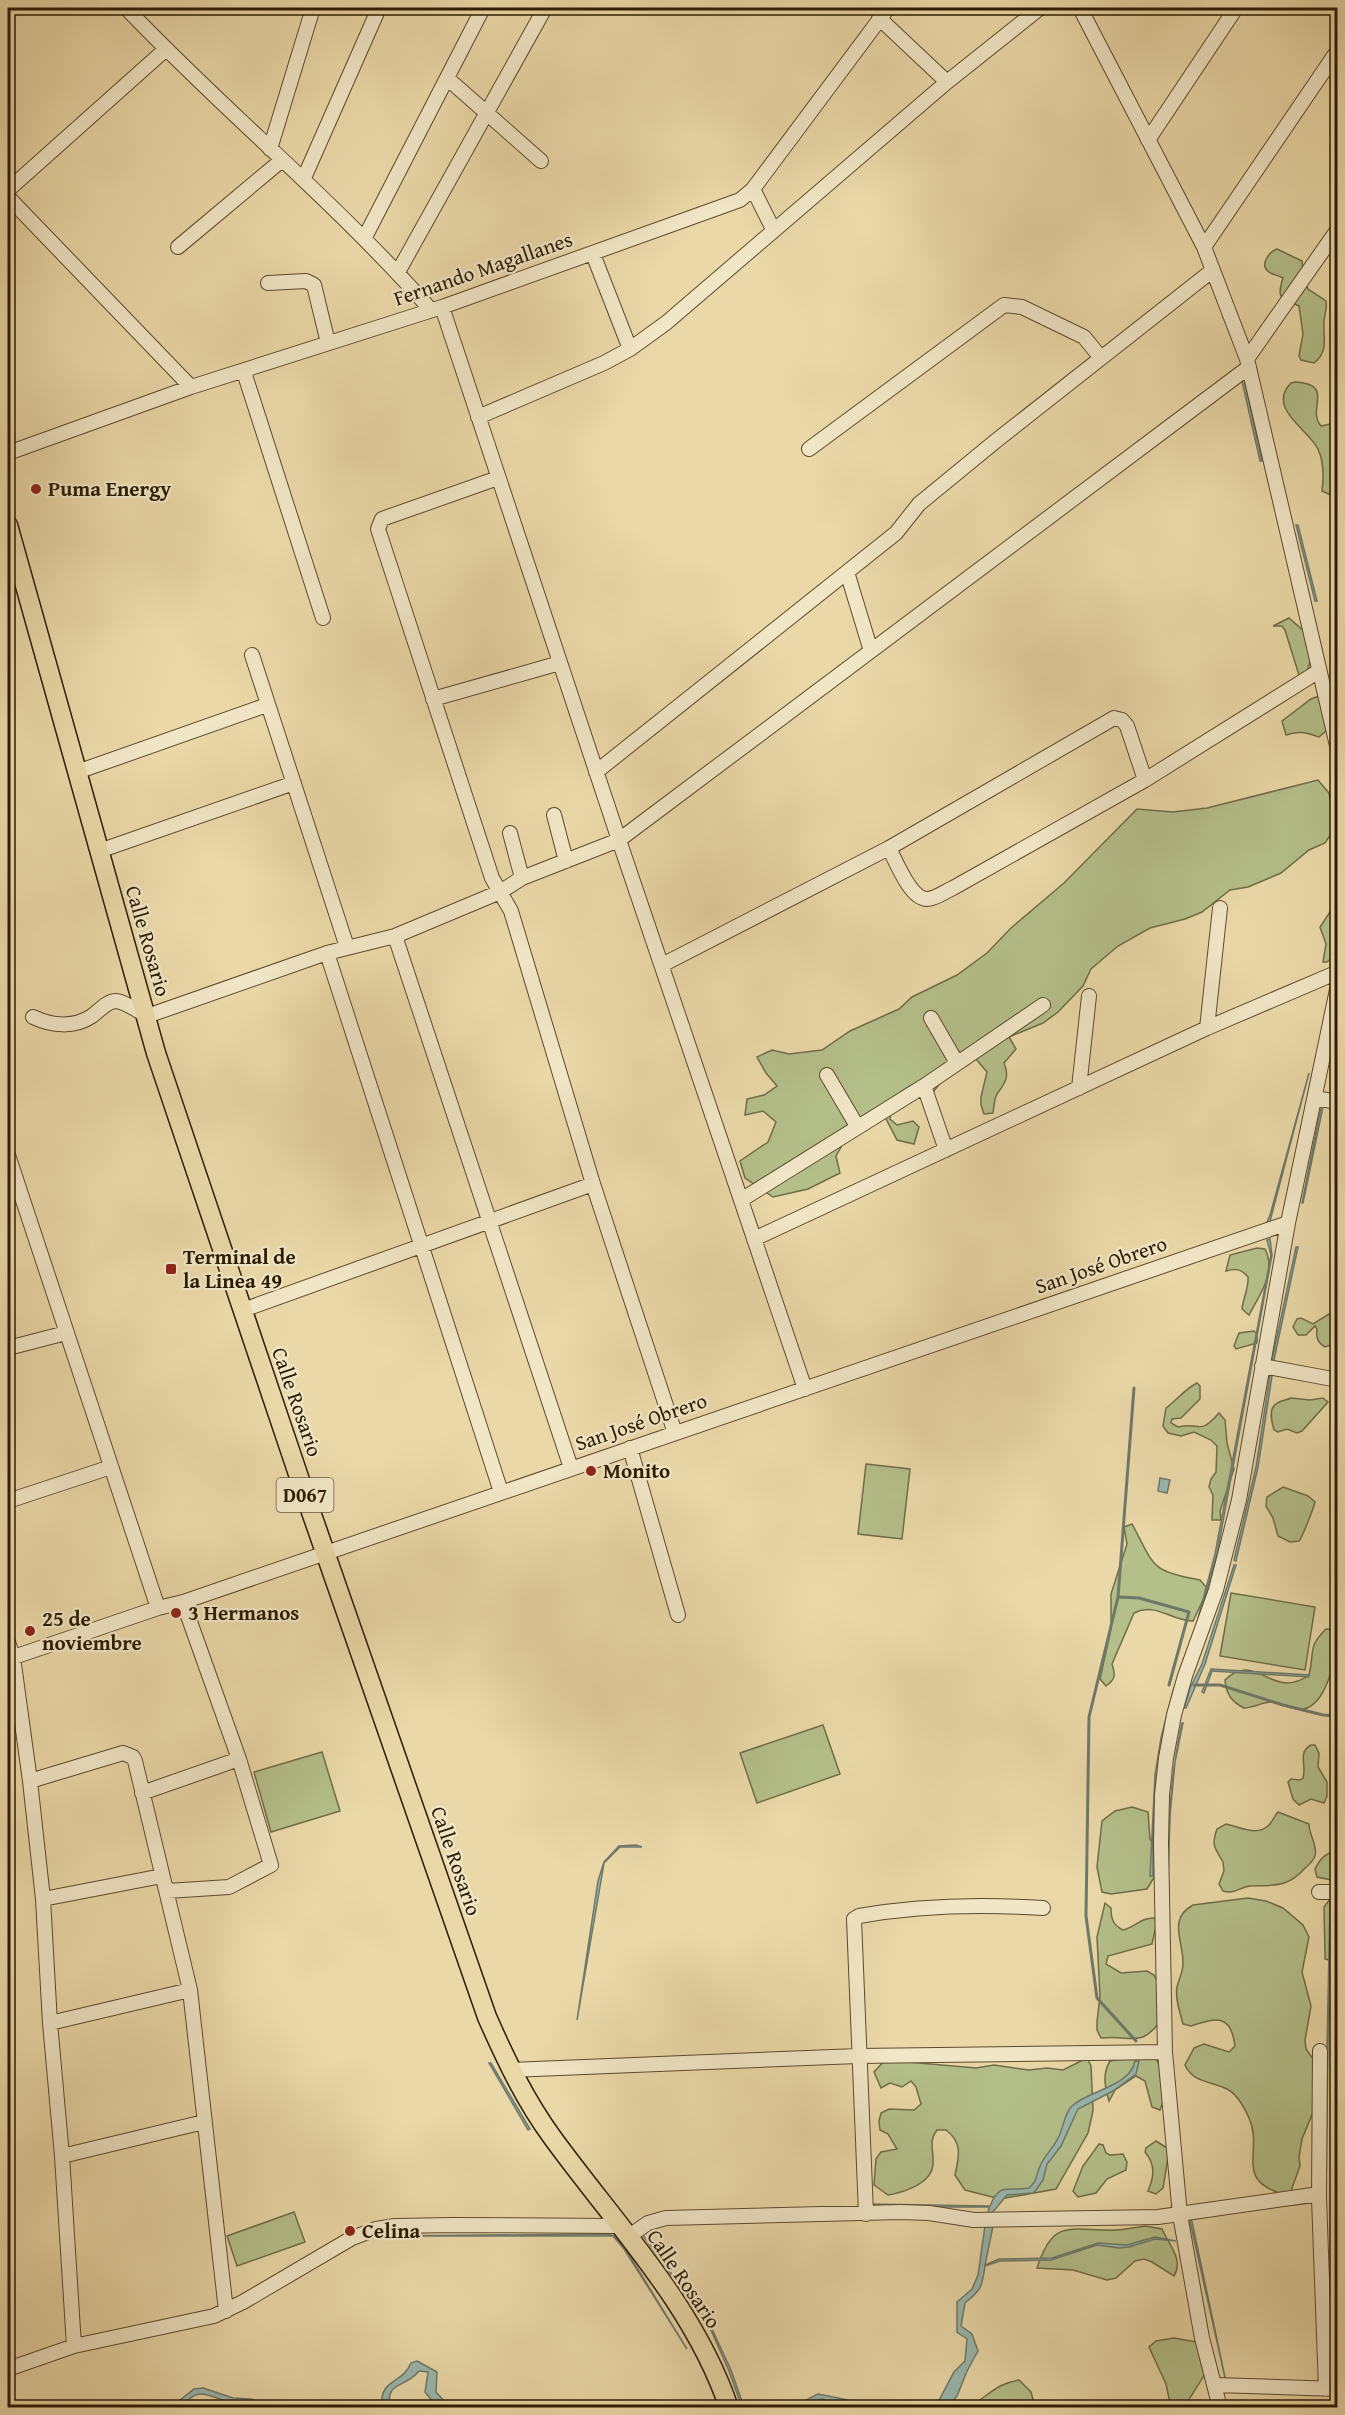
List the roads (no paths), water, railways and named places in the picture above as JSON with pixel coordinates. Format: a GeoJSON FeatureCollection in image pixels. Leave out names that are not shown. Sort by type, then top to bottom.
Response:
{"type":"FeatureCollection","features":[{"type":"Feature","properties":{"kind":"main road","name":"Calle Rosario"},"geometry":{"type":"LineString","coordinates":[[8,525],[156,1053],[325,1552],[487,2018],[510,2070],[552,2137],[624,2231],[696,2332],[713,2366],[729,2408]]}},
{"type":"Feature","properties":{"kind":"street"},"geometry":{"type":"LineString","coordinates":[[126,8],[437,309],[478,417],[805,1389]]}},
{"type":"Feature","properties":{"kind":"street"},"geometry":{"type":"LineString","coordinates":[[270,149],[313,8]]}},
{"type":"Feature","properties":{"kind":"street"},"geometry":{"type":"LineString","coordinates":[[304,178],[379,8]]}},
{"type":"Feature","properties":{"kind":"street"},"geometry":{"type":"LineString","coordinates":[[365,237],[483,8]]}},
{"type":"Feature","properties":{"kind":"street"},"geometry":{"type":"LineString","coordinates":[[398,272],[545,8]]}},
{"type":"Feature","properties":{"kind":"street"},"geometry":{"type":"LineString","coordinates":[[478,417],[604,363],[630,349],[666,323],[947,82],[1040,8]]}},
{"type":"Feature","properties":{"kind":"street"},"geometry":{"type":"LineString","coordinates":[[1080,8],[1204,247],[1248,363],[1338,750]]}},
{"type":"Feature","properties":{"kind":"street"},"geometry":{"type":"LineString","coordinates":[[1148,140],[1236,8]]}},
{"type":"Feature","properties":{"kind":"street"},"geometry":{"type":"LineString","coordinates":[[884,13],[947,82]]}},
{"type":"Feature","properties":{"kind":"street","name":"Fernando Magallanes"},"geometry":{"type":"LineString","coordinates":[[8,453],[191,387],[437,309],[740,200],[753,189],[884,13]]}},
{"type":"Feature","properties":{"kind":"street"},"geometry":{"type":"LineString","coordinates":[[8,190],[166,49]]}},
{"type":"Feature","properties":{"kind":"street"},"geometry":{"type":"LineString","coordinates":[[1204,247],[1338,50]]}},
{"type":"Feature","properties":{"kind":"street"},"geometry":{"type":"LineString","coordinates":[[447,78],[541,161]]}},
{"type":"Feature","properties":{"kind":"street"},"geometry":{"type":"LineString","coordinates":[[178,247],[282,160]]}},
{"type":"Feature","properties":{"kind":"street"},"geometry":{"type":"LineString","coordinates":[[753,189],[773,229]]}},
{"type":"Feature","properties":{"kind":"street"},"geometry":{"type":"LineString","coordinates":[[8,197],[191,387]]}},
{"type":"Feature","properties":{"kind":"street"},"geometry":{"type":"LineString","coordinates":[[33,1017],[46,1023],[62,1025],[83,1021],[108,1003],[116,1001],[147,1016],[327,953],[395,936],[500,892],[522,879],[619,840],[1248,363],[1338,229]]}},
{"type":"Feature","properties":{"kind":"street"},"geometry":{"type":"LineString","coordinates":[[593,254],[630,349]]}},
{"type":"Feature","properties":{"kind":"street"},"geometry":{"type":"LineString","coordinates":[[596,772],[896,533],[919,504],[1213,270]]}},
{"type":"Feature","properties":{"kind":"street"},"geometry":{"type":"LineString","coordinates":[[268,283],[306,281],[314,285],[328,343]]}},
{"type":"Feature","properties":{"kind":"street"},"geometry":{"type":"LineString","coordinates":[[809,449],[1004,305],[1022,307],[1084,337],[1101,358]]}},
{"type":"Feature","properties":{"kind":"street"},"geometry":{"type":"LineString","coordinates":[[244,372],[323,618]]}},
{"type":"Feature","properties":{"kind":"street"},"geometry":{"type":"LineString","coordinates":[[498,478],[382,519],[378,525],[406,620],[492,878],[511,911],[593,1184],[675,1433]]}},
{"type":"Feature","properties":{"kind":"street"},"geometry":{"type":"LineString","coordinates":[[847,572],[871,651]]}},
{"type":"Feature","properties":{"kind":"street"},"geometry":{"type":"LineString","coordinates":[[252,655],[347,947]]}},
{"type":"Feature","properties":{"kind":"street"},"geometry":{"type":"LineString","coordinates":[[433,699],[560,663]]}},
{"type":"Feature","properties":{"kind":"street"},"geometry":{"type":"LineString","coordinates":[[889,848],[912,890],[920,897],[928,899],[953,888],[1145,780],[1319,671]]}},
{"type":"Feature","properties":{"kind":"street"},"geometry":{"type":"LineString","coordinates":[[77,772],[267,705]]}},
{"type":"Feature","properties":{"kind":"street"},"geometry":{"type":"LineString","coordinates":[[662,965],[889,848],[1114,718],[1122,720],[1127,726],[1145,780]]}},
{"type":"Feature","properties":{"kind":"street"},"geometry":{"type":"LineString","coordinates":[[99,851],[145,837],[294,783]]}},
{"type":"Feature","properties":{"kind":"street"},"geometry":{"type":"LineString","coordinates":[[554,814],[566,861]]}},
{"type":"Feature","properties":{"kind":"street"},"geometry":{"type":"LineString","coordinates":[[510,833],[522,879]]}},
{"type":"Feature","properties":{"kind":"street"},"geometry":{"type":"LineString","coordinates":[[1207,1028],[1220,908]]}},
{"type":"Feature","properties":{"kind":"street"},"geometry":{"type":"LineString","coordinates":[[395,936],[571,1468]]}},
{"type":"Feature","properties":{"kind":"street"},"geometry":{"type":"LineString","coordinates":[[327,953],[501,1492]]}},
{"type":"Feature","properties":{"kind":"street"},"geometry":{"type":"LineString","coordinates":[[754,1239],[1207,1028],[1338,972]]}},
{"type":"Feature","properties":{"kind":"street"},"geometry":{"type":"LineString","coordinates":[[1220,2408],[1202,2338],[1180,2215],[1165,2052],[1161,1843],[1166,1758],[1185,1676],[1207,1618],[1227,1552],[1239,1500],[1288,1223],[1338,985]]}},
{"type":"Feature","properties":{"kind":"street"},"geometry":{"type":"LineString","coordinates":[[1079,1088],[1089,996]]}},
{"type":"Feature","properties":{"kind":"street"},"geometry":{"type":"LineString","coordinates":[[741,1200],[924,1086],[1043,1005]]}},
{"type":"Feature","properties":{"kind":"street"},"geometry":{"type":"LineString","coordinates":[[931,1018],[957,1063]]}},
{"type":"Feature","properties":{"kind":"street"},"geometry":{"type":"LineString","coordinates":[[827,1075],[858,1126]]}},
{"type":"Feature","properties":{"kind":"street"},"geometry":{"type":"LineString","coordinates":[[924,1086],[946,1150]]}},
{"type":"Feature","properties":{"kind":"street"},"geometry":{"type":"LineString","coordinates":[[1315,1098],[1338,1102]]}},
{"type":"Feature","properties":{"kind":"street"},"geometry":{"type":"LineString","coordinates":[[8,1155],[13,1189],[66,1333],[158,1608]]}},
{"type":"Feature","properties":{"kind":"street"},"geometry":{"type":"LineString","coordinates":[[243,1310],[593,1184]]}},
{"type":"Feature","properties":{"kind":"street","name":"San José Obrero"},"geometry":{"type":"LineString","coordinates":[[10,1658],[158,1608],[183,1602],[1288,1223]]}},
{"type":"Feature","properties":{"kind":"street"},"geometry":{"type":"LineString","coordinates":[[8,1348],[66,1333]]}},
{"type":"Feature","properties":{"kind":"street"},"geometry":{"type":"LineString","coordinates":[[1262,1366],[1338,1380]]}},
{"type":"Feature","properties":{"kind":"street"},"geometry":{"type":"LineString","coordinates":[[630,1448],[678,1615]]}},
{"type":"Feature","properties":{"kind":"street"},"geometry":{"type":"LineString","coordinates":[[8,1501],[111,1467]]}},
{"type":"Feature","properties":{"kind":"street"},"geometry":{"type":"LineString","coordinates":[[166,1891],[229,1887],[271,1865],[239,1759],[183,1602]]}},
{"type":"Feature","properties":{"kind":"street"},"geometry":{"type":"LineString","coordinates":[[8,1642],[30,1781],[42,1899],[74,2346]]}},
{"type":"Feature","properties":{"kind":"street"},"geometry":{"type":"LineString","coordinates":[[30,1781],[123,1753],[133,1757],[135,1761],[190,1990],[226,2311]]}},
{"type":"Feature","properties":{"kind":"street"},"geometry":{"type":"LineString","coordinates":[[142,1793],[239,1759]]}},
{"type":"Feature","properties":{"kind":"street"},"geometry":{"type":"LineString","coordinates":[[42,1899],[162,1876]]}},
{"type":"Feature","properties":{"kind":"street"},"geometry":{"type":"LineString","coordinates":[[1319,1892],[1338,1892]]}},
{"type":"Feature","properties":{"kind":"street"},"geometry":{"type":"LineString","coordinates":[[866,2214],[854,1919],[859,1916],[906,1908],[995,1905],[1043,1908]]}},
{"type":"Feature","properties":{"kind":"street"},"geometry":{"type":"LineString","coordinates":[[50,2023],[190,1990]]}},
{"type":"Feature","properties":{"kind":"street"},"geometry":{"type":"LineString","coordinates":[[1215,2385],[1332,2389],[1319,2194],[1320,2051]]}},
{"type":"Feature","properties":{"kind":"street"},"geometry":{"type":"LineString","coordinates":[[510,2070],[858,2056],[1165,2052]]}},
{"type":"Feature","properties":{"kind":"street"},"geometry":{"type":"LineString","coordinates":[[62,2156],[204,2122]]}},
{"type":"Feature","properties":{"kind":"street"},"geometry":{"type":"LineString","coordinates":[[8,2369],[74,2346],[194,2322],[226,2311],[352,2238],[382,2228],[453,2225],[624,2231],[666,2218],[929,2213],[974,2220],[1004,2220],[1180,2215],[1319,2194]]}},
{"type":"Feature","properties":{"kind":"water"},"geometry":{"type":"Polygon","coordinates":[[[1244,379],[1262,461],[1260,461],[1242,381],[1244,379]]]}},
{"type":"Feature","properties":{"kind":"water"},"geometry":{"type":"Polygon","coordinates":[[[1296,525],[1298,525],[1317,601],[1315,601],[1296,525]]]}},
{"type":"Feature","properties":{"kind":"water"},"geometry":{"type":"Polygon","coordinates":[[[1309,1073],[1269,1225],[1266,1224],[1309,1073]]]}},
{"type":"Feature","properties":{"kind":"water"},"geometry":{"type":"Polygon","coordinates":[[[1321,1107],[1323,1107],[1302,1203],[1321,1107]]]}},
{"type":"Feature","properties":{"kind":"water"},"geometry":{"type":"Polygon","coordinates":[[[1270,1239],[1272,1255],[1217,1554],[1159,1761],[1153,1830],[1153,1876],[1150,1876],[1155,1775],[1161,1738],[1173,1691],[1196,1626],[1215,1554],[1271,1255],[1267,1240],[1270,1239]]]}},
{"type":"Feature","properties":{"kind":"water"},"geometry":{"type":"Polygon","coordinates":[[[1296,1247],[1298,1247],[1274,1360],[1272,1360],[1296,1247]]]}},
{"type":"Feature","properties":{"kind":"water"},"geometry":{"type":"Polygon","coordinates":[[[1270,1375],[1272,1376],[1258,1467],[1236,1561],[1234,1560],[1256,1467],[1270,1375]]]}},
{"type":"Feature","properties":{"kind":"water"},"geometry":{"type":"Polygon","coordinates":[[[1160,1478],[1170,1480],[1167,1493],[1158,1491],[1160,1478]]]}},
{"type":"Feature","properties":{"kind":"water"},"geometry":{"type":"Polygon","coordinates":[[[1234,1565],[1236,1565],[1205,1664],[1186,1708],[1184,1708],[1190,1688],[1202,1664],[1234,1565]]]}},
{"type":"Feature","properties":{"kind":"water"},"geometry":{"type":"Polygon","coordinates":[[[1211,1669],[1309,1675],[1309,1677],[1212,1671],[1204,1693],[1202,1692],[1211,1669]]]}},
{"type":"Feature","properties":{"kind":"water"},"geometry":{"type":"Polygon","coordinates":[[[1175,1766],[1170,1816],[1168,1884],[1170,1803],[1175,1766]]]}},
{"type":"Feature","properties":{"kind":"water"},"geometry":{"type":"Polygon","coordinates":[[[619,1846],[642,1847],[620,1847],[604,1863],[577,2020],[598,1881],[604,1862],[619,1846]]]}},
{"type":"Feature","properties":{"kind":"water"},"geometry":{"type":"Polygon","coordinates":[[[1330,1901],[1326,2195],[1310,2203],[1191,2217],[1226,2382],[1189,2217],[1324,2195],[1330,1901]]]}},
{"type":"Feature","properties":{"kind":"water"},"geometry":{"type":"Polygon","coordinates":[[[1135,2061],[1139,2061],[1136,2074],[1113,2091],[1078,2109],[1061,2146],[1047,2164],[1043,2180],[1036,2190],[1033,2193],[1007,2195],[987,2219],[989,2207],[868,2207],[868,2204],[990,2206],[1001,2190],[1029,2188],[1043,2160],[1057,2140],[1072,2106],[1125,2077],[1132,2070],[1135,2061]]]}},
{"type":"Feature","properties":{"kind":"water"},"geometry":{"type":"Polygon","coordinates":[[[489,2063],[491,2063],[530,2129],[528,2130],[489,2063]]]}},
{"type":"Feature","properties":{"kind":"water"},"geometry":{"type":"Polygon","coordinates":[[[985,2226],[993,2226],[985,2265],[999,2259],[1052,2258],[1098,2243],[1127,2245],[1155,2237],[1176,2241],[1155,2239],[1119,2248],[1097,2245],[1051,2260],[1000,2261],[985,2266],[980,2288],[965,2303],[961,2326],[972,2334],[978,2351],[957,2396],[948,2407],[935,2408],[954,2372],[965,2361],[967,2339],[957,2332],[957,2302],[972,2289],[978,2275],[985,2226]]]}},
{"type":"Feature","properties":{"kind":"water"},"geometry":{"type":"Polygon","coordinates":[[[608,2234],[614,2236],[625,2248],[687,2349],[624,2249],[613,2236],[383,2236],[608,2234]]]}},
{"type":"Feature","properties":{"kind":"water"},"geometry":{"type":"Polygon","coordinates":[[[642,2234],[711,2327],[731,2370],[744,2407],[742,2407],[710,2328],[642,2234]]]}},
{"type":"Feature","properties":{"kind":"water"},"geometry":{"type":"Polygon","coordinates":[[[417,2361],[437,2372],[436,2392],[448,2405],[462,2404],[481,2407],[437,2407],[425,2392],[428,2372],[419,2371],[394,2389],[389,2399],[390,2407],[382,2407],[382,2398],[387,2386],[402,2375],[411,2363],[417,2361]]]}},
{"type":"Feature","properties":{"kind":"water"},"geometry":{"type":"Polygon","coordinates":[[[203,2388],[233,2398],[251,2399],[273,2407],[235,2403],[197,2394],[182,2407],[171,2407],[194,2389],[203,2388]]]}},
{"type":"Feature","properties":{"kind":"water"},"geometry":{"type":"Polygon","coordinates":[[[818,2394],[853,2401],[858,2407],[833,2406],[824,2399],[811,2400],[809,2403],[813,2407],[804,2407],[806,2400],[818,2394]]]}},
{"type":"Feature","properties":{"kind":"waterway"},"geometry":{"type":"LineString","coordinates":[[1134,1388],[1118,1597],[1089,1717],[1086,1916],[1097,1998],[1136,2041]]}},
{"type":"Feature","properties":{"kind":"waterway"},"geometry":{"type":"LineString","coordinates":[[1119,1597],[1139,1598],[1189,1612],[1169,1685]]}},
{"type":"Feature","properties":{"kind":"waterway"},"geometry":{"type":"LineString","coordinates":[[1194,1685],[1220,1685],[1283,1705],[1323,1715],[1338,1716]]}},
{"type":"Feature","properties":{"kind":"place","name":"Puma Energy"},"geometry":{"type":"Point","coordinates":[36,489]}},
{"type":"Feature","properties":{"kind":"place","name":"Terminal de la Linea 49"},"geometry":{"type":"Point","coordinates":[171,1269]}},
{"type":"Feature","properties":{"kind":"place","name":"Monito"},"geometry":{"type":"Point","coordinates":[591,1471]}},
{"type":"Feature","properties":{"kind":"place","name":"3 Hermanos"},"geometry":{"type":"Point","coordinates":[176,1613]}},
{"type":"Feature","properties":{"kind":"place","name":"25 de noviembre"},"geometry":{"type":"Point","coordinates":[30,1631]}},
{"type":"Feature","properties":{"kind":"place","name":"Celina"},"geometry":{"type":"Point","coordinates":[350,2231]}}]}
